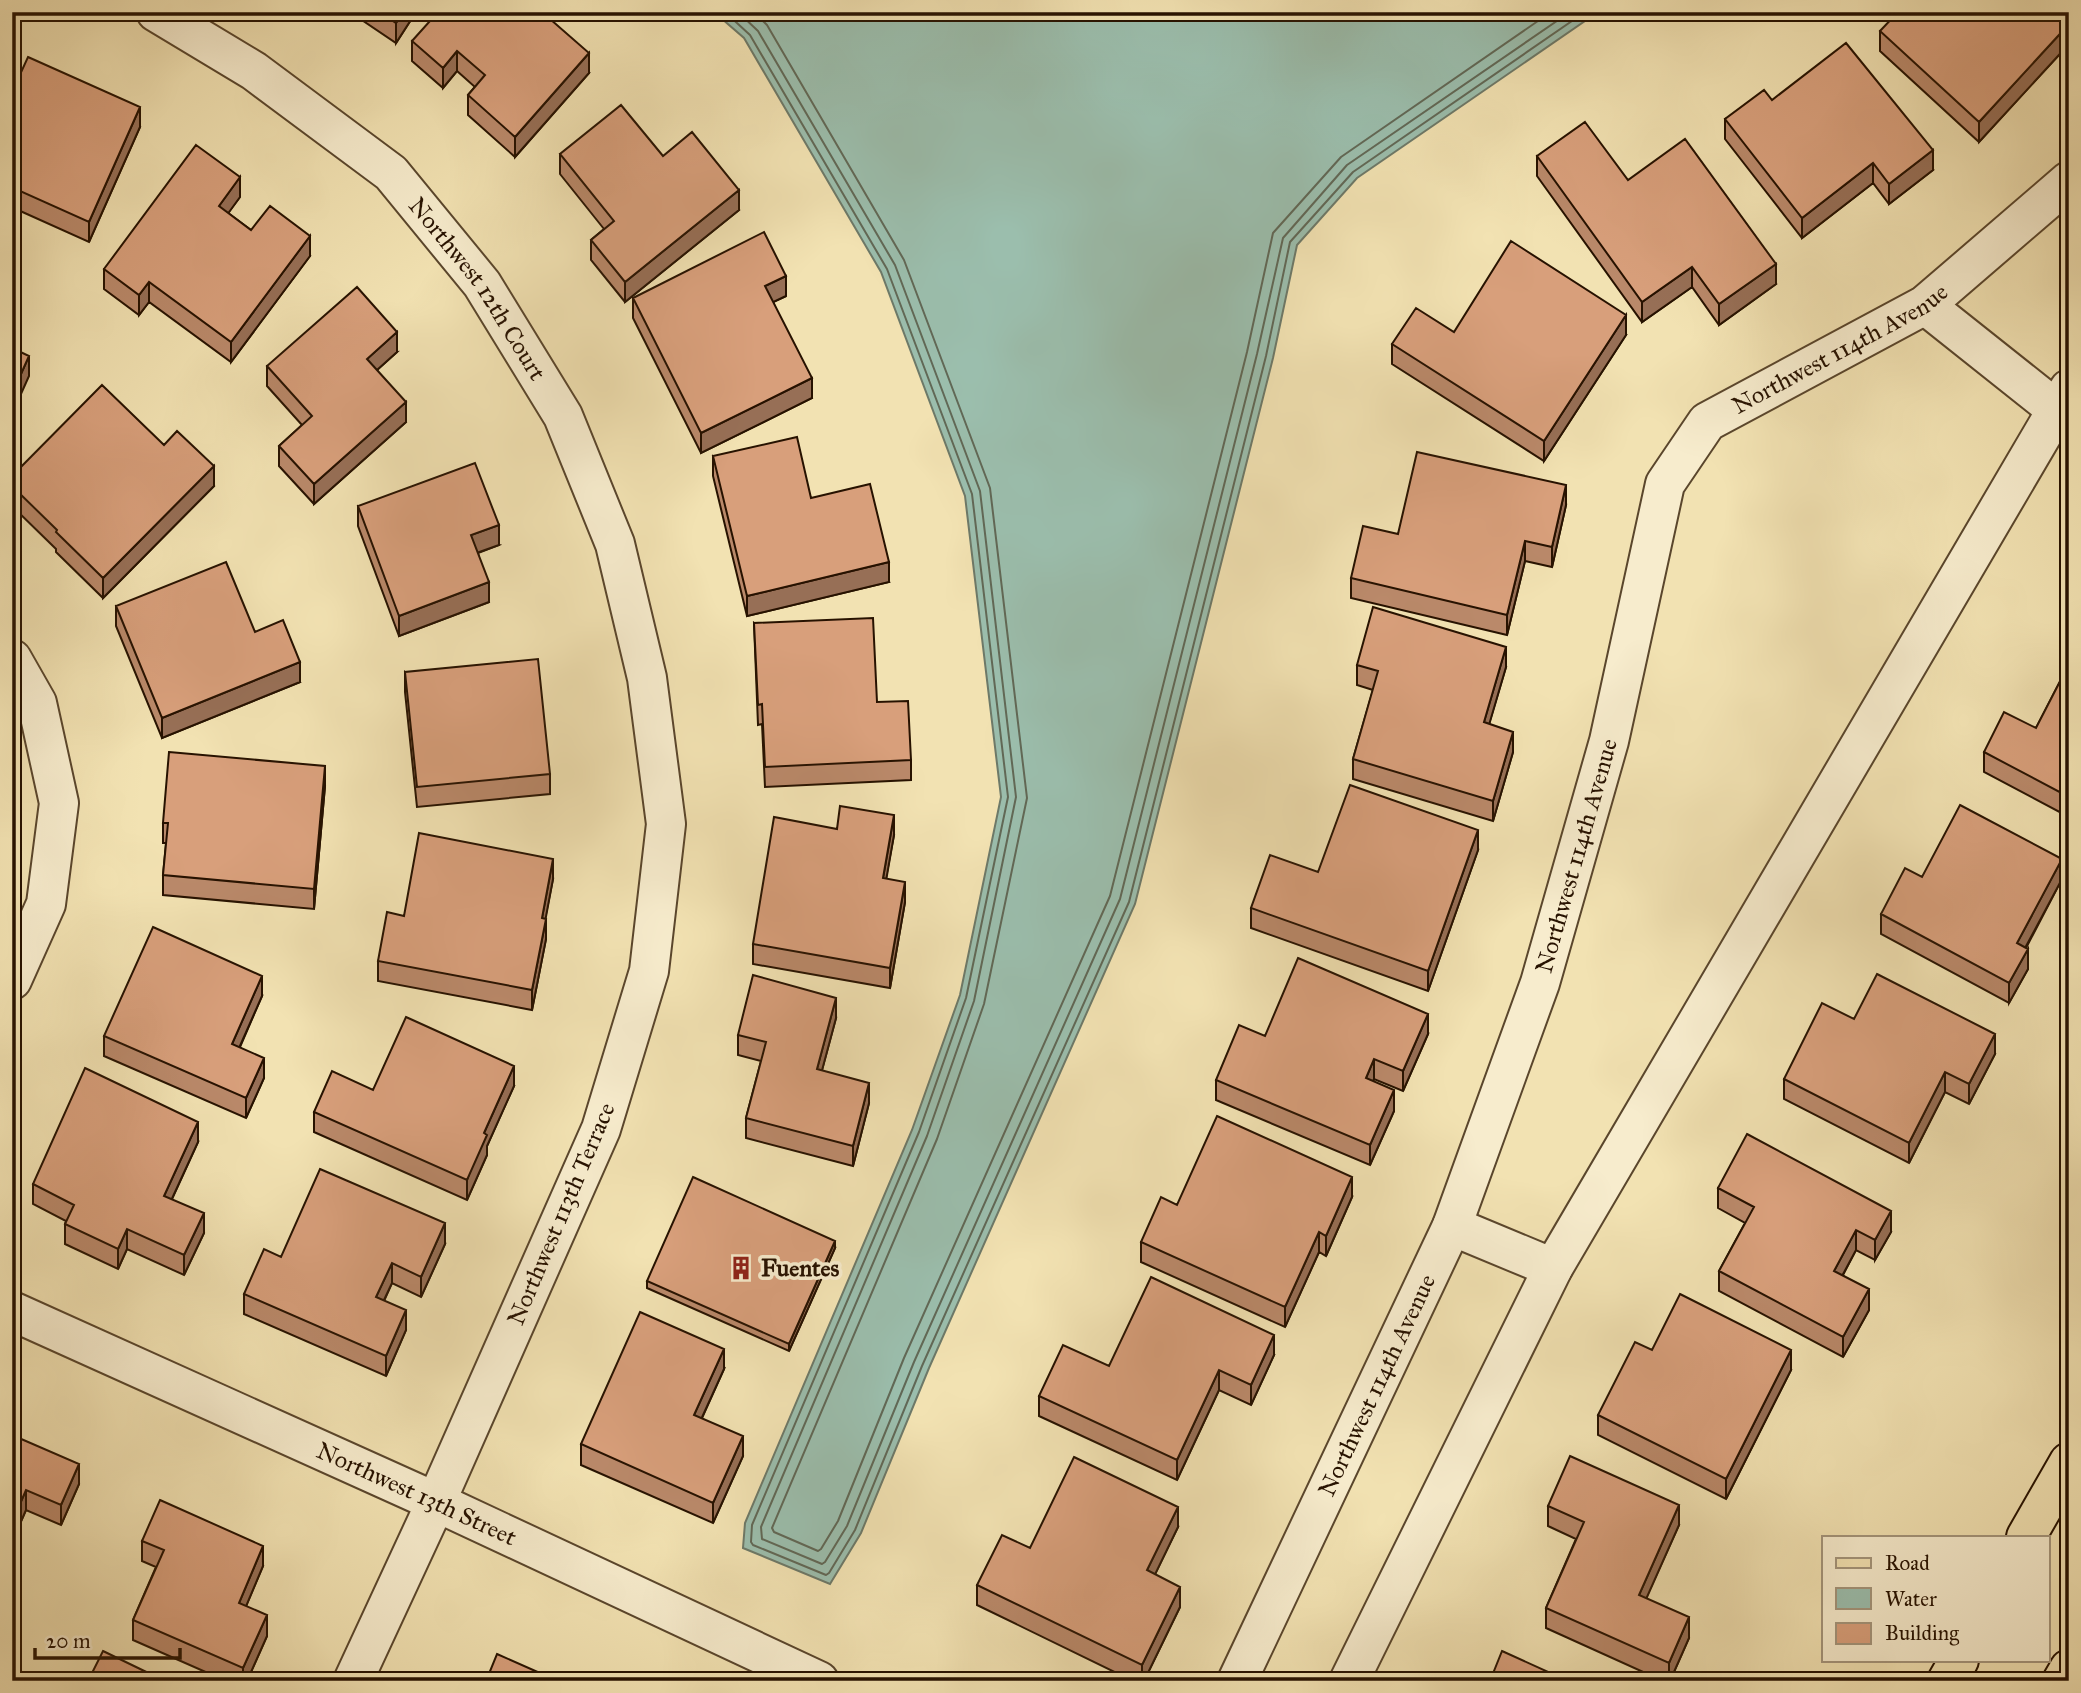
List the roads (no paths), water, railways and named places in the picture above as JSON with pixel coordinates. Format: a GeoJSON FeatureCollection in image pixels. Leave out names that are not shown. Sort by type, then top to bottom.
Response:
{"type":"FeatureCollection","features":[{"type":"Feature","properties":{"kind":"main road"},"geometry":{"type":"LineString","coordinates":[[2027,1536],[2069,1462]]}},
{"type":"Feature","properties":{"kind":"main road"},"geometry":{"type":"LineString","coordinates":[[1947,1681],[1958,1662]]}},
{"type":"Feature","properties":{"kind":"main road"},"geometry":{"type":"LineString","coordinates":[[2062,1681],[2069,1669]]}},
{"type":"Feature","properties":{"kind":"street","name":"Northwest 12th Court"},"geometry":{"type":"LineString","coordinates":[[156,12],[254,71],[391,173],[482,284],[563,416],[615,544],[647,678]]}},
{"type":"Feature","properties":{"kind":"street","name":"Northwest 114th Avenue"},"geometry":{"type":"LineString","coordinates":[[1237,1681],[1452,1226],[1540,983],[1605,755],[1665,484],[1707,422],[1925,306],[2069,181]]}},
{"type":"Feature","properties":{"kind":"street"},"geometry":{"type":"LineString","coordinates":[[1349,1681],[1553,1268],[2063,400],[1925,306]]}},
{"type":"Feature","properties":{"kind":"street"},"geometry":{"type":"LineString","coordinates":[[12,659],[37,703],[59,803],[47,904],[12,980]]}},
{"type":"Feature","properties":{"kind":"street","name":"Northwest 113th Terrace"},"geometry":{"type":"LineString","coordinates":[[353,1681],[436,1502],[601,1129],[649,971],[666,824],[647,678]]}},
{"type":"Feature","properties":{"kind":"street"},"geometry":{"type":"LineString","coordinates":[[1452,1226],[1553,1268]]}},
{"type":"Feature","properties":{"kind":"street","name":"Northwest 13th Street"},"geometry":{"type":"LineString","coordinates":[[12,1311],[436,1502],[819,1681]]}},
{"type":"Feature","properties":{"kind":"water"},"geometry":{"type":"Polygon","coordinates":[[[714,12],[1598,12],[1357,178],[1297,245],[1273,358],[1135,904],[929,1368],[861,1533],[830,1584],[743,1548],[745,1523],[912,1130],[960,995],[1001,797],[965,496],[881,272],[744,38],[714,12]]]}},
{"type":"Feature","properties":{"kind":"place","name":"Fuentes"},"geometry":{"type":"Point","coordinates":[741,1268]}}]}
